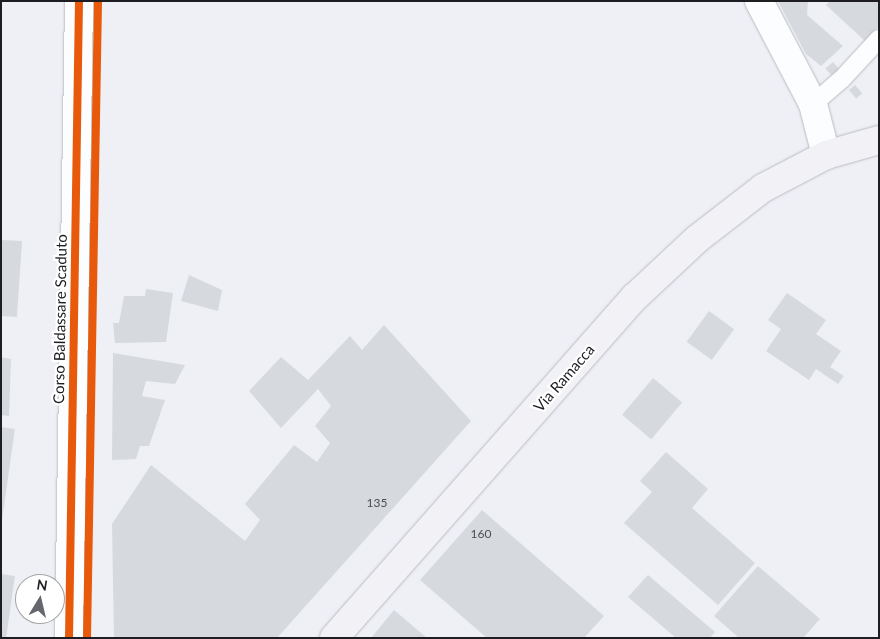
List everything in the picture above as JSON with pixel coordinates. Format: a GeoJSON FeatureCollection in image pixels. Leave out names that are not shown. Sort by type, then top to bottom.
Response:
{"type":"FeatureCollection","features":[{"type":"Feature","properties":{"kind":"main road","name":"Via Ramacca"},"geometry":{"type":"LineString","coordinates":[[334,638],[635,296],[697,240],[763,188],[826,155],[879,140]]}},
{"type":"Feature","properties":{"kind":"street","name":"Corso Baldassare Scaduto"},"geometry":{"type":"LineString","coordinates":[[69,638],[79,1]]}},
{"type":"Feature","properties":{"kind":"street"},"geometry":{"type":"LineString","coordinates":[[759,1],[813,104],[826,155]]}},
{"type":"Feature","properties":{"kind":"lane"},"geometry":{"type":"LineString","coordinates":[[813,104],[841,80],[879,39]]}},
{"type":"Feature","properties":{"kind":"building"},"geometry":{"type":"Polygon","coordinates":[[[778,1],[808,1],[807,15],[843,46],[821,66],[806,54],[778,1]]]}},
{"type":"Feature","properties":{"kind":"building"},"geometry":{"type":"Polygon","coordinates":[[[830,1],[879,1],[879,26],[865,41],[826,5],[830,1]]]}},
{"type":"Feature","properties":{"kind":"building"},"geometry":{"type":"Polygon","coordinates":[[[833,62],[839,69],[831,75],[825,69],[833,62]]]}},
{"type":"Feature","properties":{"kind":"building"},"geometry":{"type":"Polygon","coordinates":[[[855,85],[862,93],[856,99],[849,90],[855,85]]]}},
{"type":"Feature","properties":{"kind":"building"},"geometry":{"type":"Polygon","coordinates":[[[1,240],[22,241],[17,317],[1,316],[1,240]]]}},
{"type":"Feature","properties":{"kind":"building"},"geometry":{"type":"Polygon","coordinates":[[[189,275],[222,290],[218,311],[181,301],[189,275]]]}},
{"type":"Feature","properties":{"kind":"building"},"geometry":{"type":"Polygon","coordinates":[[[146,289],[173,293],[166,342],[115,343],[113,323],[119,323],[124,296],[145,296],[146,289]]]}},
{"type":"Feature","properties":{"kind":"building"},"geometry":{"type":"Polygon","coordinates":[[[787,293],[826,320],[816,334],[841,351],[830,367],[844,376],[838,384],[816,369],[809,380],[766,351],[781,329],[768,320],[787,293]]]}},
{"type":"Feature","properties":{"kind":"building"},"geometry":{"type":"Polygon","coordinates":[[[709,311],[734,329],[712,360],[687,342],[709,311]]]}},
{"type":"Feature","properties":{"kind":"building"},"geometry":{"type":"Polygon","coordinates":[[[384,325],[471,421],[277,638],[114,638],[112,524],[151,465],[245,541],[260,520],[245,504],[294,445],[317,462],[330,443],[315,426],[331,406],[318,389],[281,428],[249,391],[281,357],[308,380],[350,336],[362,350],[384,325]]]}},
{"type":"Feature","properties":{"kind":"building"},"geometry":{"type":"Polygon","coordinates":[[[113,353],[185,365],[175,384],[146,381],[142,396],[165,400],[149,446],[140,446],[136,459],[112,460],[113,353]]]}},
{"type":"Feature","properties":{"kind":"building"},"geometry":{"type":"Polygon","coordinates":[[[1,357],[11,359],[9,416],[1,415],[1,357]]]}},
{"type":"Feature","properties":{"kind":"building"},"geometry":{"type":"Polygon","coordinates":[[[653,378],[682,402],[651,439],[622,415],[653,378]]]}},
{"type":"Feature","properties":{"kind":"building"},"geometry":{"type":"Polygon","coordinates":[[[1,427],[15,429],[1,528],[1,427]]]}},
{"type":"Feature","properties":{"kind":"building"},"geometry":{"type":"Polygon","coordinates":[[[666,452],[708,489],[692,508],[755,563],[718,605],[624,523],[652,492],[640,481],[666,452]]]}},
{"type":"Feature","properties":{"kind":"building"},"geometry":{"type":"Polygon","coordinates":[[[482,510],[604,616],[584,638],[487,638],[420,580],[482,510]]]}},
{"type":"Feature","properties":{"kind":"building"},"geometry":{"type":"Polygon","coordinates":[[[758,566],[820,619],[803,638],[739,638],[714,616],[758,566]]]}},
{"type":"Feature","properties":{"kind":"building"},"geometry":{"type":"Polygon","coordinates":[[[1,574],[15,576],[6,638],[1,638],[1,574]]]}},
{"type":"Feature","properties":{"kind":"building"},"geometry":{"type":"Polygon","coordinates":[[[648,575],[715,632],[710,638],[676,638],[628,597],[648,575]]]}},
{"type":"Feature","properties":{"kind":"building"},"geometry":{"type":"Polygon","coordinates":[[[394,610],[427,638],[371,638],[394,610]]]}},
{"type":"Feature","properties":{"kind":"cycle path"},"geometry":{"type":"LineString","coordinates":[[69,638],[79,1]]}},
{"type":"Feature","properties":{"kind":"cycle path"},"geometry":{"type":"LineString","coordinates":[[87,638],[98,1]]}}]}
